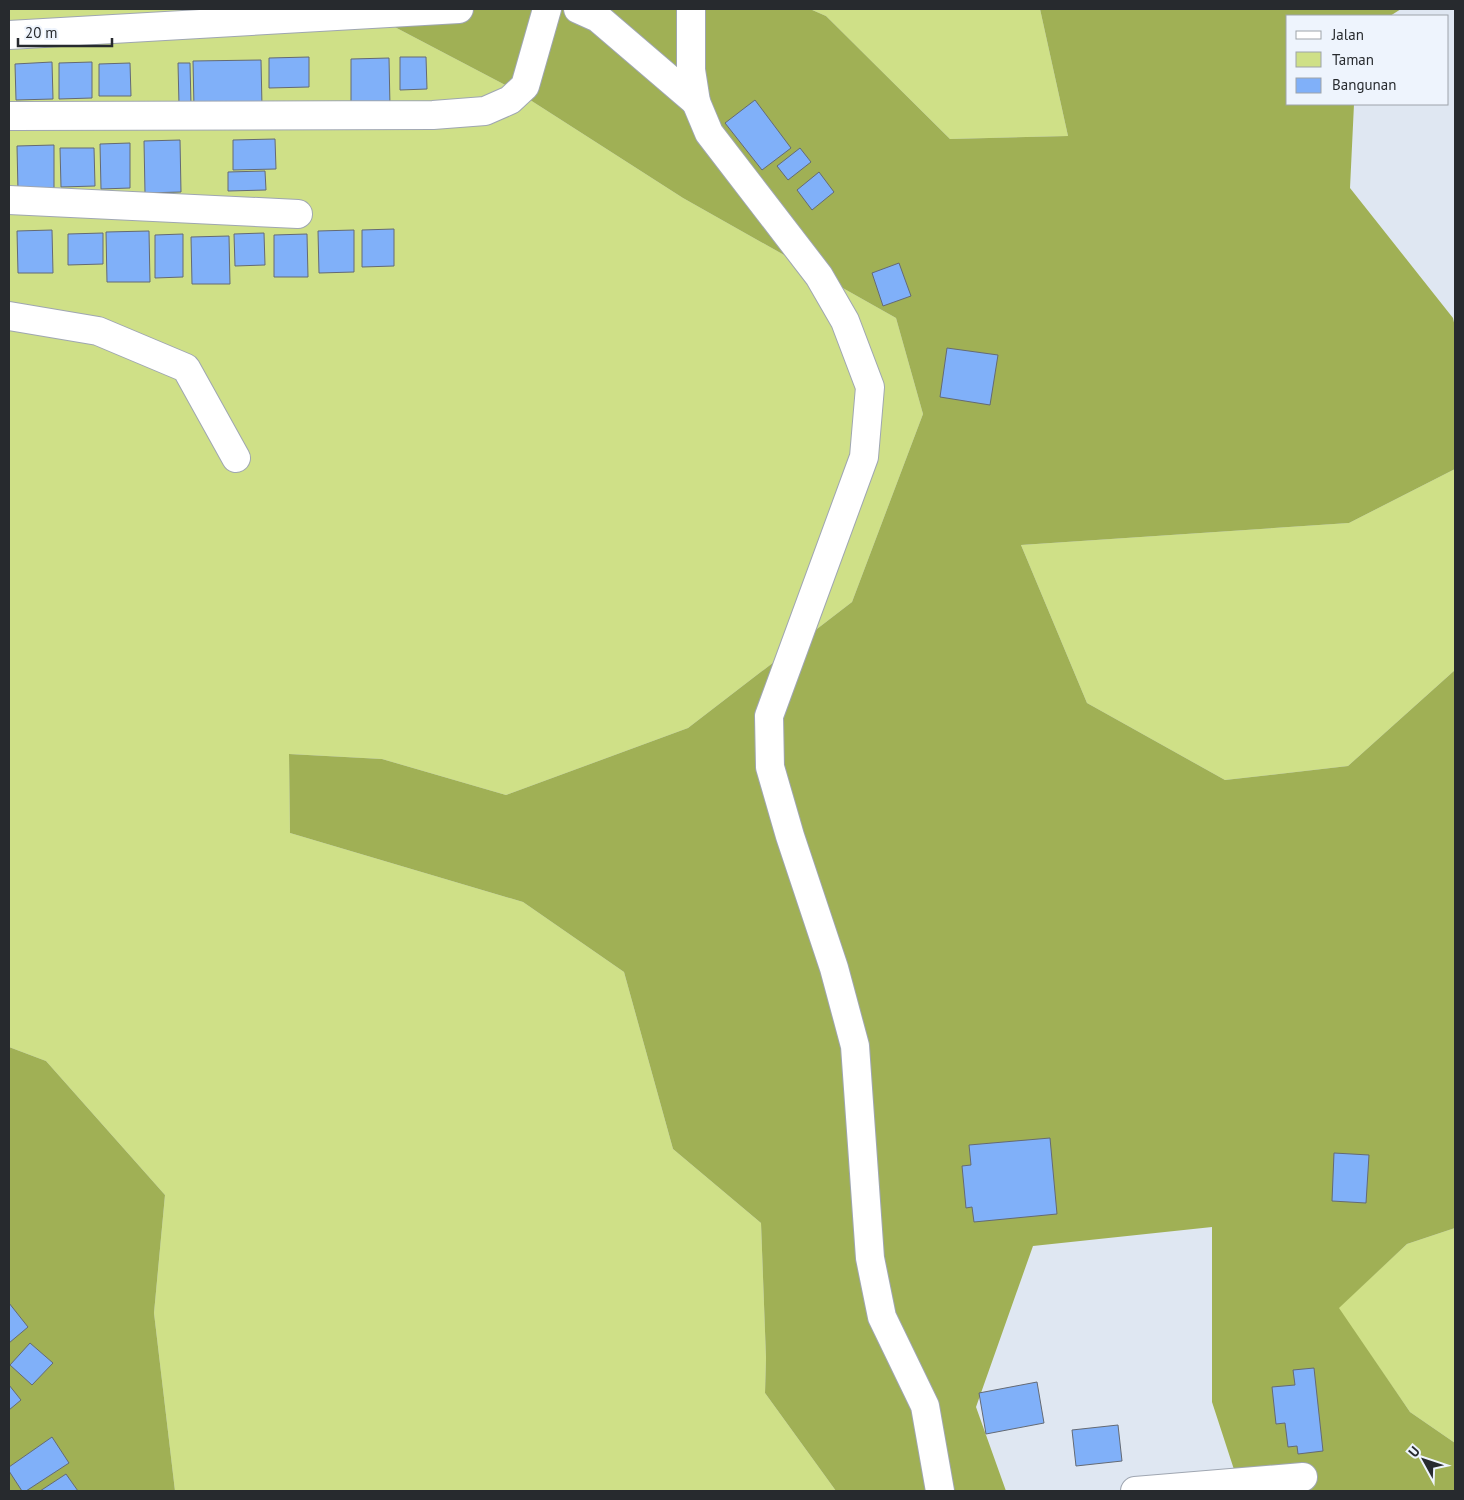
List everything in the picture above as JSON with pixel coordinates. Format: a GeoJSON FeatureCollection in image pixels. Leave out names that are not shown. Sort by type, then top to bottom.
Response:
{"type":"FeatureCollection","features":[{"type":"Feature","properties":{"kind":"street"},"geometry":{"type":"LineString","coordinates":[[9,35],[459,9]]}},
{"type":"Feature","properties":{"kind":"street"},"geometry":{"type":"LineString","coordinates":[[9,116],[432,116],[485,111],[510,100],[525,86],[547,9]]}},
{"type":"Feature","properties":{"kind":"street"},"geometry":{"type":"LineString","coordinates":[[578,9],[598,18],[696,102]]}},
{"type":"Feature","properties":{"kind":"street"},"geometry":{"type":"LineString","coordinates":[[692,9],[691,70],[696,102],[709,133],[819,276],[845,321],[870,386],[864,457],[769,716],[770,767],[790,836],[834,968],[855,1046],[870,1258],[882,1317],[925,1406],[940,1491]]}},
{"type":"Feature","properties":{"kind":"street"},"geometry":{"type":"LineString","coordinates":[[9,200],[298,214]]}},
{"type":"Feature","properties":{"kind":"street"},"geometry":{"type":"LineString","coordinates":[[9,316],[98,331],[186,368],[236,458]]}},
{"type":"Feature","properties":{"kind":"street"},"geometry":{"type":"LineString","coordinates":[[1135,1491],[1303,1477]]}},
{"type":"Feature","properties":{"kind":"green space"},"geometry":{"type":"Polygon","coordinates":[[[9,9],[333,9],[389,24],[513,89],[683,198],[896,318],[923,414],[852,602],[688,728],[506,795],[382,759],[289,754],[290,833],[523,902],[624,972],[673,1149],[761,1223],[766,1358],[765,1393],[836,1491],[175,1491],[154,1313],[165,1195],[46,1061],[9,1047],[9,9]]]}},
{"type":"Feature","properties":{"kind":"green space"},"geometry":{"type":"Polygon","coordinates":[[[333,9],[810,9],[826,16],[950,139],[1068,136],[1040,9],[1401,9],[1392,15],[1286,15],[1286,105],[1354,105],[1350,188],[1453,318],[1455,327],[1455,469],[1349,523],[1021,545],[1087,703],[1225,780],[1348,766],[1455,670],[1455,1228],[1407,1244],[1339,1308],[1410,1412],[1455,1443],[1455,1491],[1241,1491],[1212,1402],[1212,1227],[1033,1246],[976,1407],[1006,1491],[836,1491],[765,1393],[766,1358],[761,1223],[673,1149],[624,972],[523,902],[290,833],[289,754],[382,759],[506,795],[688,728],[852,602],[923,414],[896,318],[683,198],[513,89],[389,24],[333,9]]]}},
{"type":"Feature","properties":{"kind":"green space"},"geometry":{"type":"Polygon","coordinates":[[[810,9],[1040,9],[1068,136],[950,139],[826,16],[810,9]]]}},
{"type":"Feature","properties":{"kind":"green space"},"geometry":{"type":"Polygon","coordinates":[[[1455,469],[1455,670],[1348,766],[1225,780],[1087,703],[1021,545],[1349,523],[1455,469]]]}},
{"type":"Feature","properties":{"kind":"green space"},"geometry":{"type":"Polygon","coordinates":[[[9,1047],[46,1061],[165,1195],[154,1313],[175,1491],[9,1491],[9,1047]]]}},
{"type":"Feature","properties":{"kind":"green space"},"geometry":{"type":"Polygon","coordinates":[[[1455,1228],[1455,1443],[1410,1412],[1338,1308],[1407,1244],[1455,1228]]]}},
{"type":"Feature","properties":{"kind":"building"},"geometry":{"type":"Polygon","coordinates":[[[309,57],[309,87],[269,88],[269,58],[309,57]]]}},
{"type":"Feature","properties":{"kind":"building"},"geometry":{"type":"Polygon","coordinates":[[[400,57],[426,57],[427,89],[400,90],[400,57]]]}},
{"type":"Feature","properties":{"kind":"building"},"geometry":{"type":"Polygon","coordinates":[[[389,58],[390,107],[351,108],[351,59],[389,58]]]}},
{"type":"Feature","properties":{"kind":"building"},"geometry":{"type":"Polygon","coordinates":[[[261,60],[262,107],[194,108],[193,61],[261,60]]]}},
{"type":"Feature","properties":{"kind":"building"},"geometry":{"type":"Polygon","coordinates":[[[52,62],[53,99],[16,100],[15,64],[52,62]]]}},
{"type":"Feature","properties":{"kind":"building"},"geometry":{"type":"Polygon","coordinates":[[[92,62],[92,98],[59,99],[59,63],[92,62]]]}},
{"type":"Feature","properties":{"kind":"building"},"geometry":{"type":"Polygon","coordinates":[[[130,63],[131,96],[99,96],[99,64],[130,63]]]}},
{"type":"Feature","properties":{"kind":"building"},"geometry":{"type":"Polygon","coordinates":[[[178,63],[190,63],[191,105],[179,105],[178,63]]]}},
{"type":"Feature","properties":{"kind":"building"},"geometry":{"type":"Polygon","coordinates":[[[755,100],[791,148],[762,170],[725,123],[755,100]]]}},
{"type":"Feature","properties":{"kind":"building"},"geometry":{"type":"Polygon","coordinates":[[[275,139],[276,169],[233,170],[233,140],[275,139]]]}},
{"type":"Feature","properties":{"kind":"building"},"geometry":{"type":"Polygon","coordinates":[[[180,140],[181,192],[145,193],[144,141],[180,140]]]}},
{"type":"Feature","properties":{"kind":"building"},"geometry":{"type":"Polygon","coordinates":[[[130,143],[130,188],[101,189],[100,144],[130,143]]]}},
{"type":"Feature","properties":{"kind":"building"},"geometry":{"type":"Polygon","coordinates":[[[54,145],[54,191],[18,191],[17,146],[54,145]]]}},
{"type":"Feature","properties":{"kind":"building"},"geometry":{"type":"Polygon","coordinates":[[[60,148],[94,148],[95,186],[61,187],[60,148]]]}},
{"type":"Feature","properties":{"kind":"building"},"geometry":{"type":"Polygon","coordinates":[[[800,148],[811,162],[788,180],[777,166],[800,148]]]}},
{"type":"Feature","properties":{"kind":"building"},"geometry":{"type":"Polygon","coordinates":[[[265,171],[266,190],[228,191],[228,172],[265,171]]]}},
{"type":"Feature","properties":{"kind":"building"},"geometry":{"type":"Polygon","coordinates":[[[819,172],[834,192],[812,210],[797,190],[819,172]]]}},
{"type":"Feature","properties":{"kind":"building"},"geometry":{"type":"Polygon","coordinates":[[[394,229],[394,266],[362,267],[362,230],[394,229]]]}},
{"type":"Feature","properties":{"kind":"building"},"geometry":{"type":"Polygon","coordinates":[[[52,230],[53,273],[18,273],[17,231],[52,230]]]}},
{"type":"Feature","properties":{"kind":"building"},"geometry":{"type":"Polygon","coordinates":[[[354,230],[354,272],[319,273],[318,231],[354,230]]]}},
{"type":"Feature","properties":{"kind":"building"},"geometry":{"type":"Polygon","coordinates":[[[149,231],[150,282],[107,282],[106,232],[149,231]]]}},
{"type":"Feature","properties":{"kind":"building"},"geometry":{"type":"Polygon","coordinates":[[[103,233],[103,264],[68,265],[68,234],[103,233]]]}},
{"type":"Feature","properties":{"kind":"building"},"geometry":{"type":"Polygon","coordinates":[[[264,233],[265,265],[235,266],[234,234],[264,233]]]}},
{"type":"Feature","properties":{"kind":"building"},"geometry":{"type":"Polygon","coordinates":[[[183,234],[183,277],[155,278],[155,235],[183,234]]]}},
{"type":"Feature","properties":{"kind":"building"},"geometry":{"type":"Polygon","coordinates":[[[307,234],[308,277],[274,277],[274,235],[307,234]]]}},
{"type":"Feature","properties":{"kind":"building"},"geometry":{"type":"Polygon","coordinates":[[[229,236],[230,284],[192,284],[191,237],[229,236]]]}},
{"type":"Feature","properties":{"kind":"building"},"geometry":{"type":"Polygon","coordinates":[[[899,263],[911,296],[883,306],[872,273],[899,263]]]}},
{"type":"Feature","properties":{"kind":"building"},"geometry":{"type":"Polygon","coordinates":[[[947,348],[998,355],[990,405],[940,397],[947,348]]]}},
{"type":"Feature","properties":{"kind":"building"},"geometry":{"type":"Polygon","coordinates":[[[1050,1138],[1057,1214],[974,1222],[972,1207],[966,1208],[962,1166],[971,1165],[969,1145],[1050,1138]]]}},
{"type":"Feature","properties":{"kind":"building"},"geometry":{"type":"Polygon","coordinates":[[[1334,1153],[1369,1155],[1366,1203],[1332,1201],[1334,1153]]]}},
{"type":"Feature","properties":{"kind":"building"},"geometry":{"type":"Polygon","coordinates":[[[9,1303],[28,1327],[9,1343],[9,1303]]]}},
{"type":"Feature","properties":{"kind":"building"},"geometry":{"type":"Polygon","coordinates":[[[30,1343],[53,1363],[32,1385],[10,1365],[30,1343]]]}},
{"type":"Feature","properties":{"kind":"building"},"geometry":{"type":"Polygon","coordinates":[[[1314,1368],[1323,1451],[1298,1454],[1297,1446],[1288,1447],[1285,1423],[1276,1424],[1272,1387],[1295,1385],[1293,1370],[1314,1368]]]}},
{"type":"Feature","properties":{"kind":"building"},"geometry":{"type":"Polygon","coordinates":[[[1037,1382],[1044,1423],[986,1434],[979,1393],[1037,1382]]]}},
{"type":"Feature","properties":{"kind":"building"},"geometry":{"type":"Polygon","coordinates":[[[9,1385],[21,1400],[9,1410],[9,1385]]]}},
{"type":"Feature","properties":{"kind":"building"},"geometry":{"type":"Polygon","coordinates":[[[1118,1425],[1122,1461],[1076,1466],[1072,1430],[1118,1425]]]}},
{"type":"Feature","properties":{"kind":"building"},"geometry":{"type":"Polygon","coordinates":[[[52,1437],[69,1463],[26,1491],[22,1491],[9,1471],[9,1467],[52,1437]]]}},
{"type":"Feature","properties":{"kind":"building"},"geometry":{"type":"Polygon","coordinates":[[[66,1474],[78,1491],[40,1491],[66,1474]]]}}]}
